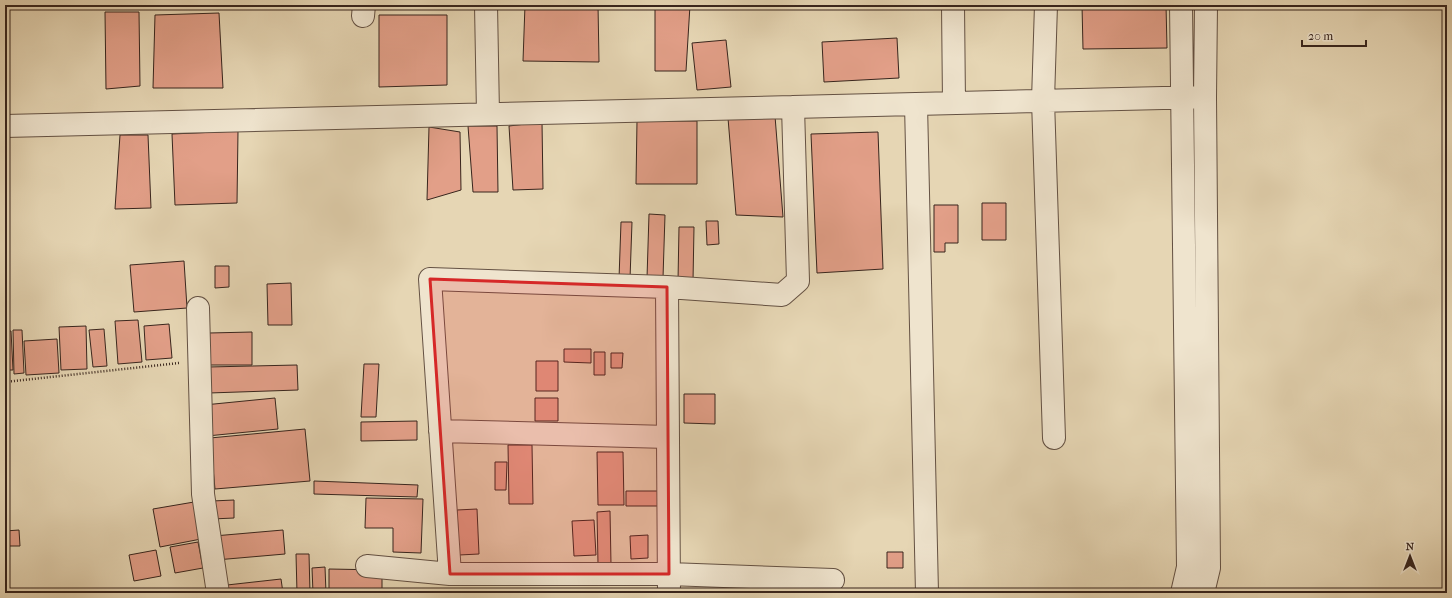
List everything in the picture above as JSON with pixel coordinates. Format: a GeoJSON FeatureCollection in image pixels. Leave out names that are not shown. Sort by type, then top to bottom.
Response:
{"type":"FeatureCollection","features":[{"type":"Feature","properties":{"kind":"street"},"geometry":{"type":"LineString","coordinates":[[486,5],[488,114]]}},
{"type":"Feature","properties":{"kind":"street"},"geometry":{"type":"LineString","coordinates":[[953,5],[954,103]]}},
{"type":"Feature","properties":{"kind":"street"},"geometry":{"type":"LineString","coordinates":[[1046,5],[1043,100],[1054,438]]}},
{"type":"Feature","properties":{"kind":"street"},"geometry":{"type":"LineString","coordinates":[[1181,5],[1188,567],[1182,593]]}},
{"type":"Feature","properties":{"kind":"street"},"geometry":{"type":"LineString","coordinates":[[1203,593],[1209,568],[1205,97],[1206,5]]}},
{"type":"Feature","properties":{"kind":"street"},"geometry":{"type":"LineString","coordinates":[[5,126],[1205,97]]}},
{"type":"Feature","properties":{"kind":"street"},"geometry":{"type":"LineString","coordinates":[[916,104],[927,593]]}},
{"type":"Feature","properties":{"kind":"street"},"geometry":{"type":"LineString","coordinates":[[450,574],[430,279],[667,287],[782,295],[798,281],[793,107]]}},
{"type":"Feature","properties":{"kind":"street"},"geometry":{"type":"LineString","coordinates":[[667,287],[669,584]]}},
{"type":"Feature","properties":{"kind":"street"},"geometry":{"type":"LineString","coordinates":[[198,308],[203,494],[218,593]]}},
{"type":"Feature","properties":{"kind":"street"},"geometry":{"type":"LineString","coordinates":[[440,431],[668,437]]}},
{"type":"Feature","properties":{"kind":"street"},"geometry":{"type":"LineString","coordinates":[[367,566],[450,574],[669,584],[833,580]]}},
{"type":"Feature","properties":{"kind":"path"},"geometry":{"type":"LineString","coordinates":[[5,382],[199,360]]}},
{"type":"Feature","properties":{"kind":"highlighted area"},"geometry":{"type":"Polygon","coordinates":[[[430,279],[667,287],[669,574],[450,574],[430,279]]]}},
{"type":"Feature","properties":{"kind":"building"},"geometry":{"type":"Polygon","coordinates":[[[525,5],[598,5],[599,62],[523,61],[525,5]]]}},
{"type":"Feature","properties":{"kind":"building"},"geometry":{"type":"Polygon","coordinates":[[[655,5],[690,5],[686,71],[655,71],[655,5]]]}},
{"type":"Feature","properties":{"kind":"building"},"geometry":{"type":"Polygon","coordinates":[[[1082,5],[1166,5],[1167,48],[1083,49],[1082,5]]]}},
{"type":"Feature","properties":{"kind":"building"},"geometry":{"type":"Polygon","coordinates":[[[105,12],[139,12],[140,86],[106,89],[105,12]]]}},
{"type":"Feature","properties":{"kind":"building"},"geometry":{"type":"Polygon","coordinates":[[[219,13],[223,88],[153,88],[155,15],[219,13]]]}},
{"type":"Feature","properties":{"kind":"building"},"geometry":{"type":"Polygon","coordinates":[[[379,15],[447,15],[447,85],[379,87],[379,15]]]}},
{"type":"Feature","properties":{"kind":"building"},"geometry":{"type":"Polygon","coordinates":[[[897,38],[899,78],[824,82],[822,42],[897,38]]]}},
{"type":"Feature","properties":{"kind":"building"},"geometry":{"type":"Polygon","coordinates":[[[726,40],[731,87],[697,90],[692,43],[726,40]]]}},
{"type":"Feature","properties":{"kind":"building"},"geometry":{"type":"Polygon","coordinates":[[[775,116],[783,217],[736,215],[728,118],[775,116]]]}},
{"type":"Feature","properties":{"kind":"building"},"geometry":{"type":"Polygon","coordinates":[[[637,121],[697,121],[697,184],[636,184],[637,121]]]}},
{"type":"Feature","properties":{"kind":"building"},"geometry":{"type":"Polygon","coordinates":[[[542,122],[543,189],[513,190],[509,126],[542,122]]]}},
{"type":"Feature","properties":{"kind":"building"},"geometry":{"type":"Polygon","coordinates":[[[468,126],[497,126],[498,192],[473,192],[468,126]]]}},
{"type":"Feature","properties":{"kind":"building"},"geometry":{"type":"Polygon","coordinates":[[[429,127],[460,132],[461,190],[427,200],[429,127]]]}},
{"type":"Feature","properties":{"kind":"building"},"geometry":{"type":"Polygon","coordinates":[[[238,131],[237,203],[175,205],[172,134],[238,131]]]}},
{"type":"Feature","properties":{"kind":"building"},"geometry":{"type":"Polygon","coordinates":[[[878,132],[883,269],[817,273],[811,134],[878,132]]]}},
{"type":"Feature","properties":{"kind":"building"},"geometry":{"type":"Polygon","coordinates":[[[120,135],[148,135],[151,208],[115,209],[120,135]]]}},
{"type":"Feature","properties":{"kind":"building"},"geometry":{"type":"Polygon","coordinates":[[[982,203],[1006,203],[1006,240],[982,240],[982,203]]]}},
{"type":"Feature","properties":{"kind":"building"},"geometry":{"type":"Polygon","coordinates":[[[934,205],[958,205],[958,243],[945,243],[945,252],[934,252],[934,205]]]}},
{"type":"Feature","properties":{"kind":"building"},"geometry":{"type":"Polygon","coordinates":[[[649,214],[665,215],[663,278],[647,278],[649,214]]]}},
{"type":"Feature","properties":{"kind":"building"},"geometry":{"type":"Polygon","coordinates":[[[706,221],[718,221],[719,244],[707,245],[706,221]]]}},
{"type":"Feature","properties":{"kind":"building"},"geometry":{"type":"Polygon","coordinates":[[[621,222],[632,222],[630,279],[619,279],[621,222]]]}},
{"type":"Feature","properties":{"kind":"building"},"geometry":{"type":"Polygon","coordinates":[[[679,227],[694,227],[693,281],[678,281],[679,227]]]}},
{"type":"Feature","properties":{"kind":"building"},"geometry":{"type":"Polygon","coordinates":[[[184,261],[187,308],[134,312],[130,265],[184,261]]]}},
{"type":"Feature","properties":{"kind":"building"},"geometry":{"type":"Polygon","coordinates":[[[215,266],[229,266],[229,287],[215,288],[215,266]]]}},
{"type":"Feature","properties":{"kind":"building"},"geometry":{"type":"Polygon","coordinates":[[[291,283],[292,325],[268,325],[267,284],[291,283]]]}},
{"type":"Feature","properties":{"kind":"building"},"geometry":{"type":"Polygon","coordinates":[[[138,320],[142,362],[118,364],[115,321],[138,320]]]}},
{"type":"Feature","properties":{"kind":"building"},"geometry":{"type":"Polygon","coordinates":[[[169,324],[172,358],[146,360],[144,326],[169,324]]]}},
{"type":"Feature","properties":{"kind":"building"},"geometry":{"type":"Polygon","coordinates":[[[86,326],[87,369],[61,370],[59,327],[86,326]]]}},
{"type":"Feature","properties":{"kind":"building"},"geometry":{"type":"Polygon","coordinates":[[[104,329],[107,366],[93,367],[89,330],[104,329]]]}},
{"type":"Feature","properties":{"kind":"building"},"geometry":{"type":"Polygon","coordinates":[[[13,330],[22,330],[24,373],[14,374],[13,330]]]}},
{"type":"Feature","properties":{"kind":"building"},"geometry":{"type":"Polygon","coordinates":[[[5,331],[11,331],[13,370],[5,370],[5,331]]]}},
{"type":"Feature","properties":{"kind":"building"},"geometry":{"type":"Polygon","coordinates":[[[252,332],[252,365],[209,365],[209,333],[252,332]]]}},
{"type":"Feature","properties":{"kind":"building"},"geometry":{"type":"Polygon","coordinates":[[[57,339],[59,373],[26,375],[24,341],[57,339]]]}},
{"type":"Feature","properties":{"kind":"building"},"geometry":{"type":"Polygon","coordinates":[[[564,349],[591,349],[591,363],[564,362],[564,349]]]}},
{"type":"Feature","properties":{"kind":"building"},"geometry":{"type":"Polygon","coordinates":[[[594,352],[605,352],[605,375],[594,375],[594,352]]]}},
{"type":"Feature","properties":{"kind":"building"},"geometry":{"type":"Polygon","coordinates":[[[611,353],[623,353],[622,368],[611,368],[611,353]]]}},
{"type":"Feature","properties":{"kind":"building"},"geometry":{"type":"Polygon","coordinates":[[[536,361],[558,361],[558,391],[536,391],[536,361]]]}},
{"type":"Feature","properties":{"kind":"building"},"geometry":{"type":"Polygon","coordinates":[[[364,364],[379,364],[376,417],[361,417],[364,364]]]}},
{"type":"Feature","properties":{"kind":"building"},"geometry":{"type":"Polygon","coordinates":[[[297,365],[298,390],[209,393],[208,367],[297,365]]]}},
{"type":"Feature","properties":{"kind":"building"},"geometry":{"type":"Polygon","coordinates":[[[684,394],[715,394],[715,424],[684,423],[684,394]]]}},
{"type":"Feature","properties":{"kind":"building"},"geometry":{"type":"Polygon","coordinates":[[[275,398],[278,429],[207,436],[204,405],[275,398]]]}},
{"type":"Feature","properties":{"kind":"building"},"geometry":{"type":"Polygon","coordinates":[[[535,398],[558,398],[558,421],[535,421],[535,398]]]}},
{"type":"Feature","properties":{"kind":"building"},"geometry":{"type":"Polygon","coordinates":[[[417,421],[417,440],[361,441],[361,422],[417,421]]]}},
{"type":"Feature","properties":{"kind":"building"},"geometry":{"type":"Polygon","coordinates":[[[305,429],[310,481],[215,489],[210,438],[305,429]]]}},
{"type":"Feature","properties":{"kind":"building"},"geometry":{"type":"Polygon","coordinates":[[[508,445],[532,445],[533,504],[509,504],[508,445]]]}},
{"type":"Feature","properties":{"kind":"building"},"geometry":{"type":"Polygon","coordinates":[[[597,452],[623,452],[624,505],[598,505],[597,452]]]}},
{"type":"Feature","properties":{"kind":"building"},"geometry":{"type":"Polygon","coordinates":[[[495,462],[507,462],[506,490],[495,490],[495,462]]]}},
{"type":"Feature","properties":{"kind":"building"},"geometry":{"type":"Polygon","coordinates":[[[314,481],[418,485],[417,497],[314,494],[314,481]]]}},
{"type":"Feature","properties":{"kind":"building"},"geometry":{"type":"Polygon","coordinates":[[[626,491],[661,491],[661,506],[626,506],[626,491]]]}},
{"type":"Feature","properties":{"kind":"building"},"geometry":{"type":"Polygon","coordinates":[[[366,498],[423,499],[421,553],[393,552],[393,528],[365,528],[366,498]]]}},
{"type":"Feature","properties":{"kind":"building"},"geometry":{"type":"Polygon","coordinates":[[[234,500],[234,518],[212,519],[212,501],[234,500]]]}},
{"type":"Feature","properties":{"kind":"building"},"geometry":{"type":"Polygon","coordinates":[[[194,502],[201,539],[160,547],[153,509],[194,502]]]}},
{"type":"Feature","properties":{"kind":"building"},"geometry":{"type":"Polygon","coordinates":[[[477,509],[479,554],[459,555],[457,510],[477,509]]]}},
{"type":"Feature","properties":{"kind":"building"},"geometry":{"type":"Polygon","coordinates":[[[610,511],[611,564],[598,564],[597,512],[610,511]]]}},
{"type":"Feature","properties":{"kind":"building"},"geometry":{"type":"Polygon","coordinates":[[[594,520],[596,555],[574,556],[572,521],[594,520]]]}},
{"type":"Feature","properties":{"kind":"building"},"geometry":{"type":"Polygon","coordinates":[[[19,530],[20,546],[5,546],[5,531],[19,530]]]}},
{"type":"Feature","properties":{"kind":"building"},"geometry":{"type":"Polygon","coordinates":[[[283,530],[285,554],[216,560],[214,536],[283,530]]]}},
{"type":"Feature","properties":{"kind":"building"},"geometry":{"type":"Polygon","coordinates":[[[648,535],[648,558],[631,559],[630,536],[648,535]]]}},
{"type":"Feature","properties":{"kind":"building"},"geometry":{"type":"Polygon","coordinates":[[[198,542],[203,568],[175,573],[170,547],[198,542]]]}},
{"type":"Feature","properties":{"kind":"building"},"geometry":{"type":"Polygon","coordinates":[[[156,550],[161,576],[134,581],[129,555],[156,550]]]}},
{"type":"Feature","properties":{"kind":"building"},"geometry":{"type":"Polygon","coordinates":[[[887,552],[903,552],[903,568],[887,568],[887,552]]]}},
{"type":"Feature","properties":{"kind":"building"},"geometry":{"type":"Polygon","coordinates":[[[296,554],[309,554],[310,593],[297,593],[296,554]]]}},
{"type":"Feature","properties":{"kind":"building"},"geometry":{"type":"Polygon","coordinates":[[[325,567],[326,593],[313,593],[312,568],[325,567]]]}},
{"type":"Feature","properties":{"kind":"building"},"geometry":{"type":"Polygon","coordinates":[[[329,569],[382,570],[382,593],[329,593],[329,569]]]}},
{"type":"Feature","properties":{"kind":"building"},"geometry":{"type":"Polygon","coordinates":[[[281,579],[283,593],[227,593],[227,585],[281,579]]]}},
{"type":"Feature","properties":{"kind":"building"},"geometry":{"type":"Polygon","coordinates":[[[784,583],[802,586],[801,593],[783,593],[784,583]]]}},
{"type":"Feature","properties":{"kind":"building"},"geometry":{"type":"Polygon","coordinates":[[[743,586],[759,587],[759,593],[743,593],[743,586]]]}},
{"type":"Feature","properties":{"kind":"building"},"geometry":{"type":"Polygon","coordinates":[[[765,587],[776,588],[776,593],[765,593],[765,587]]]}}]}
